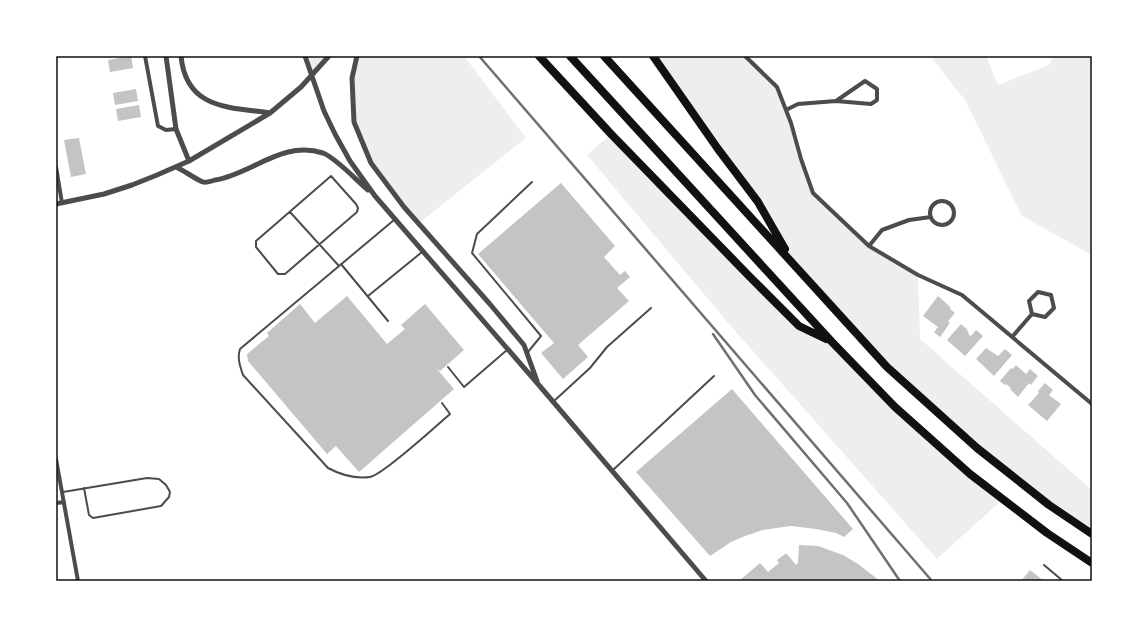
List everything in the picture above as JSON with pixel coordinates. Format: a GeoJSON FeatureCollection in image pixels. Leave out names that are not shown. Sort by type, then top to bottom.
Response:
{"type":"FeatureCollection","features":[{"type":"Feature","properties":{"kind":"highway"},"geometry":{"type":"LineString","coordinates":[[539,56],[611,134],[744,272],[799,326],[832,342]]}},
{"type":"Feature","properties":{"kind":"highway"},"geometry":{"type":"LineString","coordinates":[[570,56],[832,342],[895,407],[970,474],[1047,533],[1092,563]]}},
{"type":"Feature","properties":{"kind":"highway"},"geometry":{"type":"LineString","coordinates":[[604,56],[893,372],[977,448],[1049,505],[1092,534]]}},
{"type":"Feature","properties":{"kind":"highway"},"geometry":{"type":"LineString","coordinates":[[653,56],[718,149],[758,202],[793,263]]}},
{"type":"Feature","properties":{"kind":"street"},"geometry":{"type":"LineString","coordinates":[[145,56],[158,126],[166,130],[176,129]]}},
{"type":"Feature","properties":{"kind":"street"},"geometry":{"type":"LineString","coordinates":[[166,56],[176,129],[189,161]]}},
{"type":"Feature","properties":{"kind":"street"},"geometry":{"type":"LineString","coordinates":[[181,56],[182,70],[191,86],[199,95],[219,106],[270,112]]}},
{"type":"Feature","properties":{"kind":"street"},"geometry":{"type":"LineString","coordinates":[[305,56],[324,111],[335,134],[350,161],[375,196],[553,401],[706,581]]}},
{"type":"Feature","properties":{"kind":"street"},"geometry":{"type":"LineString","coordinates":[[357,56],[352,78],[354,122],[371,163],[404,207],[489,302],[524,345],[538,384]]}},
{"type":"Feature","properties":{"kind":"street"},"geometry":{"type":"LineString","coordinates":[[745,56],[777,87],[791,123],[801,159],[813,193],[869,246],[918,275],[962,295],[1092,404]]}},
{"type":"Feature","properties":{"kind":"street"},"geometry":{"type":"LineString","coordinates":[[56,204],[104,194],[157,175],[189,161],[270,112],[301,87],[328,57]]}},
{"type":"Feature","properties":{"kind":"street"},"geometry":{"type":"LineString","coordinates":[[786,110],[798,104],[836,100],[871,104],[877,100],[877,89],[865,81],[836,100]]}},
{"type":"Feature","properties":{"kind":"street"},"geometry":{"type":"LineString","coordinates":[[176,167],[204,182],[228,178],[278,154],[296,151],[311,151],[324,154],[335,160],[375,196]]}},
{"type":"Feature","properties":{"kind":"street"},"geometry":{"type":"LineString","coordinates":[[56,167],[62,202]]}},
{"type":"Feature","properties":{"kind":"street"},"geometry":{"type":"LineString","coordinates":[[944,200],[951,204],[954,212],[952,220],[945,225],[936,224],[931,217],[930,209],[936,202],[944,200]]}},
{"type":"Feature","properties":{"kind":"street"},"geometry":{"type":"LineString","coordinates":[[869,246],[882,230],[909,220],[931,217]]}},
{"type":"Feature","properties":{"kind":"street"},"geometry":{"type":"LineString","coordinates":[[1038,292],[1051,295],[1054,308],[1045,317],[1032,314],[1029,301],[1038,292]]}},
{"type":"Feature","properties":{"kind":"street"},"geometry":{"type":"LineString","coordinates":[[1012,337],[1032,314]]}},
{"type":"Feature","properties":{"kind":"street"},"geometry":{"type":"LineString","coordinates":[[56,459],[78,581]]}},
{"type":"Feature","properties":{"kind":"street"},"geometry":{"type":"LineString","coordinates":[[56,504],[64,502]]}},
{"type":"Feature","properties":{"kind":"lane"},"geometry":{"type":"LineString","coordinates":[[331,176],[358,208],[357,212],[319,244],[285,274],[278,274],[256,247],[256,242],[331,176]]}},
{"type":"Feature","properties":{"kind":"lane"},"geometry":{"type":"LineString","coordinates":[[527,353],[541,336],[500,289],[472,253],[477,234],[532,182]]}},
{"type":"Feature","properties":{"kind":"lane"},"geometry":{"type":"LineString","coordinates":[[290,212],[340,265],[388,321]]}},
{"type":"Feature","properties":{"kind":"lane"},"geometry":{"type":"LineString","coordinates":[[395,219],[240,349],[238,354],[239,363],[243,375],[328,468],[340,474],[352,477],[371,477],[377,475],[406,452],[450,414],[442,403]]}},
{"type":"Feature","properties":{"kind":"lane"},"geometry":{"type":"LineString","coordinates":[[368,297],[423,251]]}},
{"type":"Feature","properties":{"kind":"lane"},"geometry":{"type":"LineString","coordinates":[[553,401],[590,368],[607,347],[651,308]]}},
{"type":"Feature","properties":{"kind":"lane"},"geometry":{"type":"LineString","coordinates":[[448,368],[464,387],[508,349]]}},
{"type":"Feature","properties":{"kind":"lane"},"geometry":{"type":"LineString","coordinates":[[612,471],[714,376]]}},
{"type":"Feature","properties":{"kind":"lane"},"geometry":{"type":"LineString","coordinates":[[62,492],[84,488],[147,478],[159,479],[166,485],[170,492],[169,497],[161,506],[93,518],[89,515],[84,488]]}},
{"type":"Feature","properties":{"kind":"lane"},"geometry":{"type":"LineString","coordinates":[[1044,565],[1063,581]]}},
{"type":"Feature","properties":{"kind":"shaded area"},"geometry":{"type":"Polygon","coordinates":[[[305,56],[329,56],[311,75],[305,56]]]}},
{"type":"Feature","properties":{"kind":"shaded area"},"geometry":{"type":"Polygon","coordinates":[[[357,56],[464,56],[526,138],[419,223],[371,163],[354,122],[352,78],[357,56]]]}},
{"type":"Feature","properties":{"kind":"shaded area"},"geometry":{"type":"Polygon","coordinates":[[[653,56],[745,56],[777,87],[813,193],[862,240],[918,275],[920,339],[1092,490],[1092,529],[1090,533],[1049,505],[887,367],[793,263],[758,202],[653,56]]]}},
{"type":"Feature","properties":{"kind":"shaded area"},"geometry":{"type":"Polygon","coordinates":[[[930,56],[986,56],[998,85],[1049,65],[1054,56],[1092,56],[1092,257],[1090,254],[1022,216],[965,100],[930,56]]]}},
{"type":"Feature","properties":{"kind":"shaded area"},"geometry":{"type":"Polygon","coordinates":[[[611,134],[799,326],[832,342],[895,407],[1003,499],[937,559],[729,324],[587,155],[611,134]]]}},
{"type":"Feature","properties":{"kind":"building"},"geometry":{"type":"Polygon","coordinates":[[[131,56],[133,68],[110,72],[108,60],[131,56]]]}},
{"type":"Feature","properties":{"kind":"building"},"geometry":{"type":"Polygon","coordinates":[[[136,89],[138,101],[115,105],[113,93],[136,89]]]}},
{"type":"Feature","properties":{"kind":"building"},"geometry":{"type":"Polygon","coordinates":[[[139,105],[141,117],[118,121],[116,109],[139,105]]]}},
{"type":"Feature","properties":{"kind":"building"},"geometry":{"type":"Polygon","coordinates":[[[79,138],[86,174],[71,177],[64,140],[79,138]]]}},
{"type":"Feature","properties":{"kind":"building"},"geometry":{"type":"Polygon","coordinates":[[[561,183],[615,246],[604,257],[620,275],[625,271],[630,277],[617,288],[629,301],[578,345],[588,357],[563,379],[541,353],[554,343],[478,254],[561,183]]]}},
{"type":"Feature","properties":{"kind":"building"},"geometry":{"type":"Polygon","coordinates":[[[347,296],[387,344],[405,329],[401,325],[425,304],[464,350],[440,371],[437,369],[454,389],[359,472],[336,446],[327,454],[248,361],[247,354],[269,336],[267,333],[300,304],[315,323],[347,296]]]}},
{"type":"Feature","properties":{"kind":"building"},"geometry":{"type":"Polygon","coordinates":[[[938,296],[955,313],[948,321],[950,323],[940,337],[934,332],[938,327],[923,316],[938,296]]]}},
{"type":"Feature","properties":{"kind":"building"},"geometry":{"type":"Polygon","coordinates":[[[961,324],[968,330],[968,334],[971,336],[976,330],[983,336],[965,356],[947,340],[961,324]]]}},
{"type":"Feature","properties":{"kind":"building"},"geometry":{"type":"Polygon","coordinates":[[[986,348],[998,356],[1005,349],[1012,355],[994,376],[976,359],[986,348]]]}},
{"type":"Feature","properties":{"kind":"building"},"geometry":{"type":"Polygon","coordinates":[[[1016,365],[1026,374],[1030,369],[1038,376],[1031,385],[1029,383],[1018,397],[1010,389],[1011,388],[1000,381],[1011,368],[1013,369],[1016,365]]]}},
{"type":"Feature","properties":{"kind":"building"},"geometry":{"type":"Polygon","coordinates":[[[1045,383],[1053,390],[1049,395],[1061,404],[1047,421],[1028,405],[1039,393],[1038,391],[1045,383]]]}},
{"type":"Feature","properties":{"kind":"building"},"geometry":{"type":"Polygon","coordinates":[[[732,389],[853,529],[844,537],[836,533],[816,529],[791,526],[776,528],[763,530],[745,536],[731,542],[710,556],[636,472],[732,389]]]}},
{"type":"Feature","properties":{"kind":"building"},"geometry":{"type":"Polygon","coordinates":[[[799,545],[818,546],[843,555],[858,564],[880,581],[739,581],[760,563],[768,572],[779,563],[777,560],[785,554],[787,554],[796,565],[798,563],[799,545]]]}},
{"type":"Feature","properties":{"kind":"building"},"geometry":{"type":"Polygon","coordinates":[[[1030,570],[1044,581],[1021,581],[1030,570]]]}},
{"type":"Feature","properties":{"kind":"railway"},"geometry":{"type":"LineString","coordinates":[[479,56],[932,581]]}},
{"type":"Feature","properties":{"kind":"railway"},"geometry":{"type":"LineString","coordinates":[[713,334],[755,395],[847,503],[900,581]]}}]}
